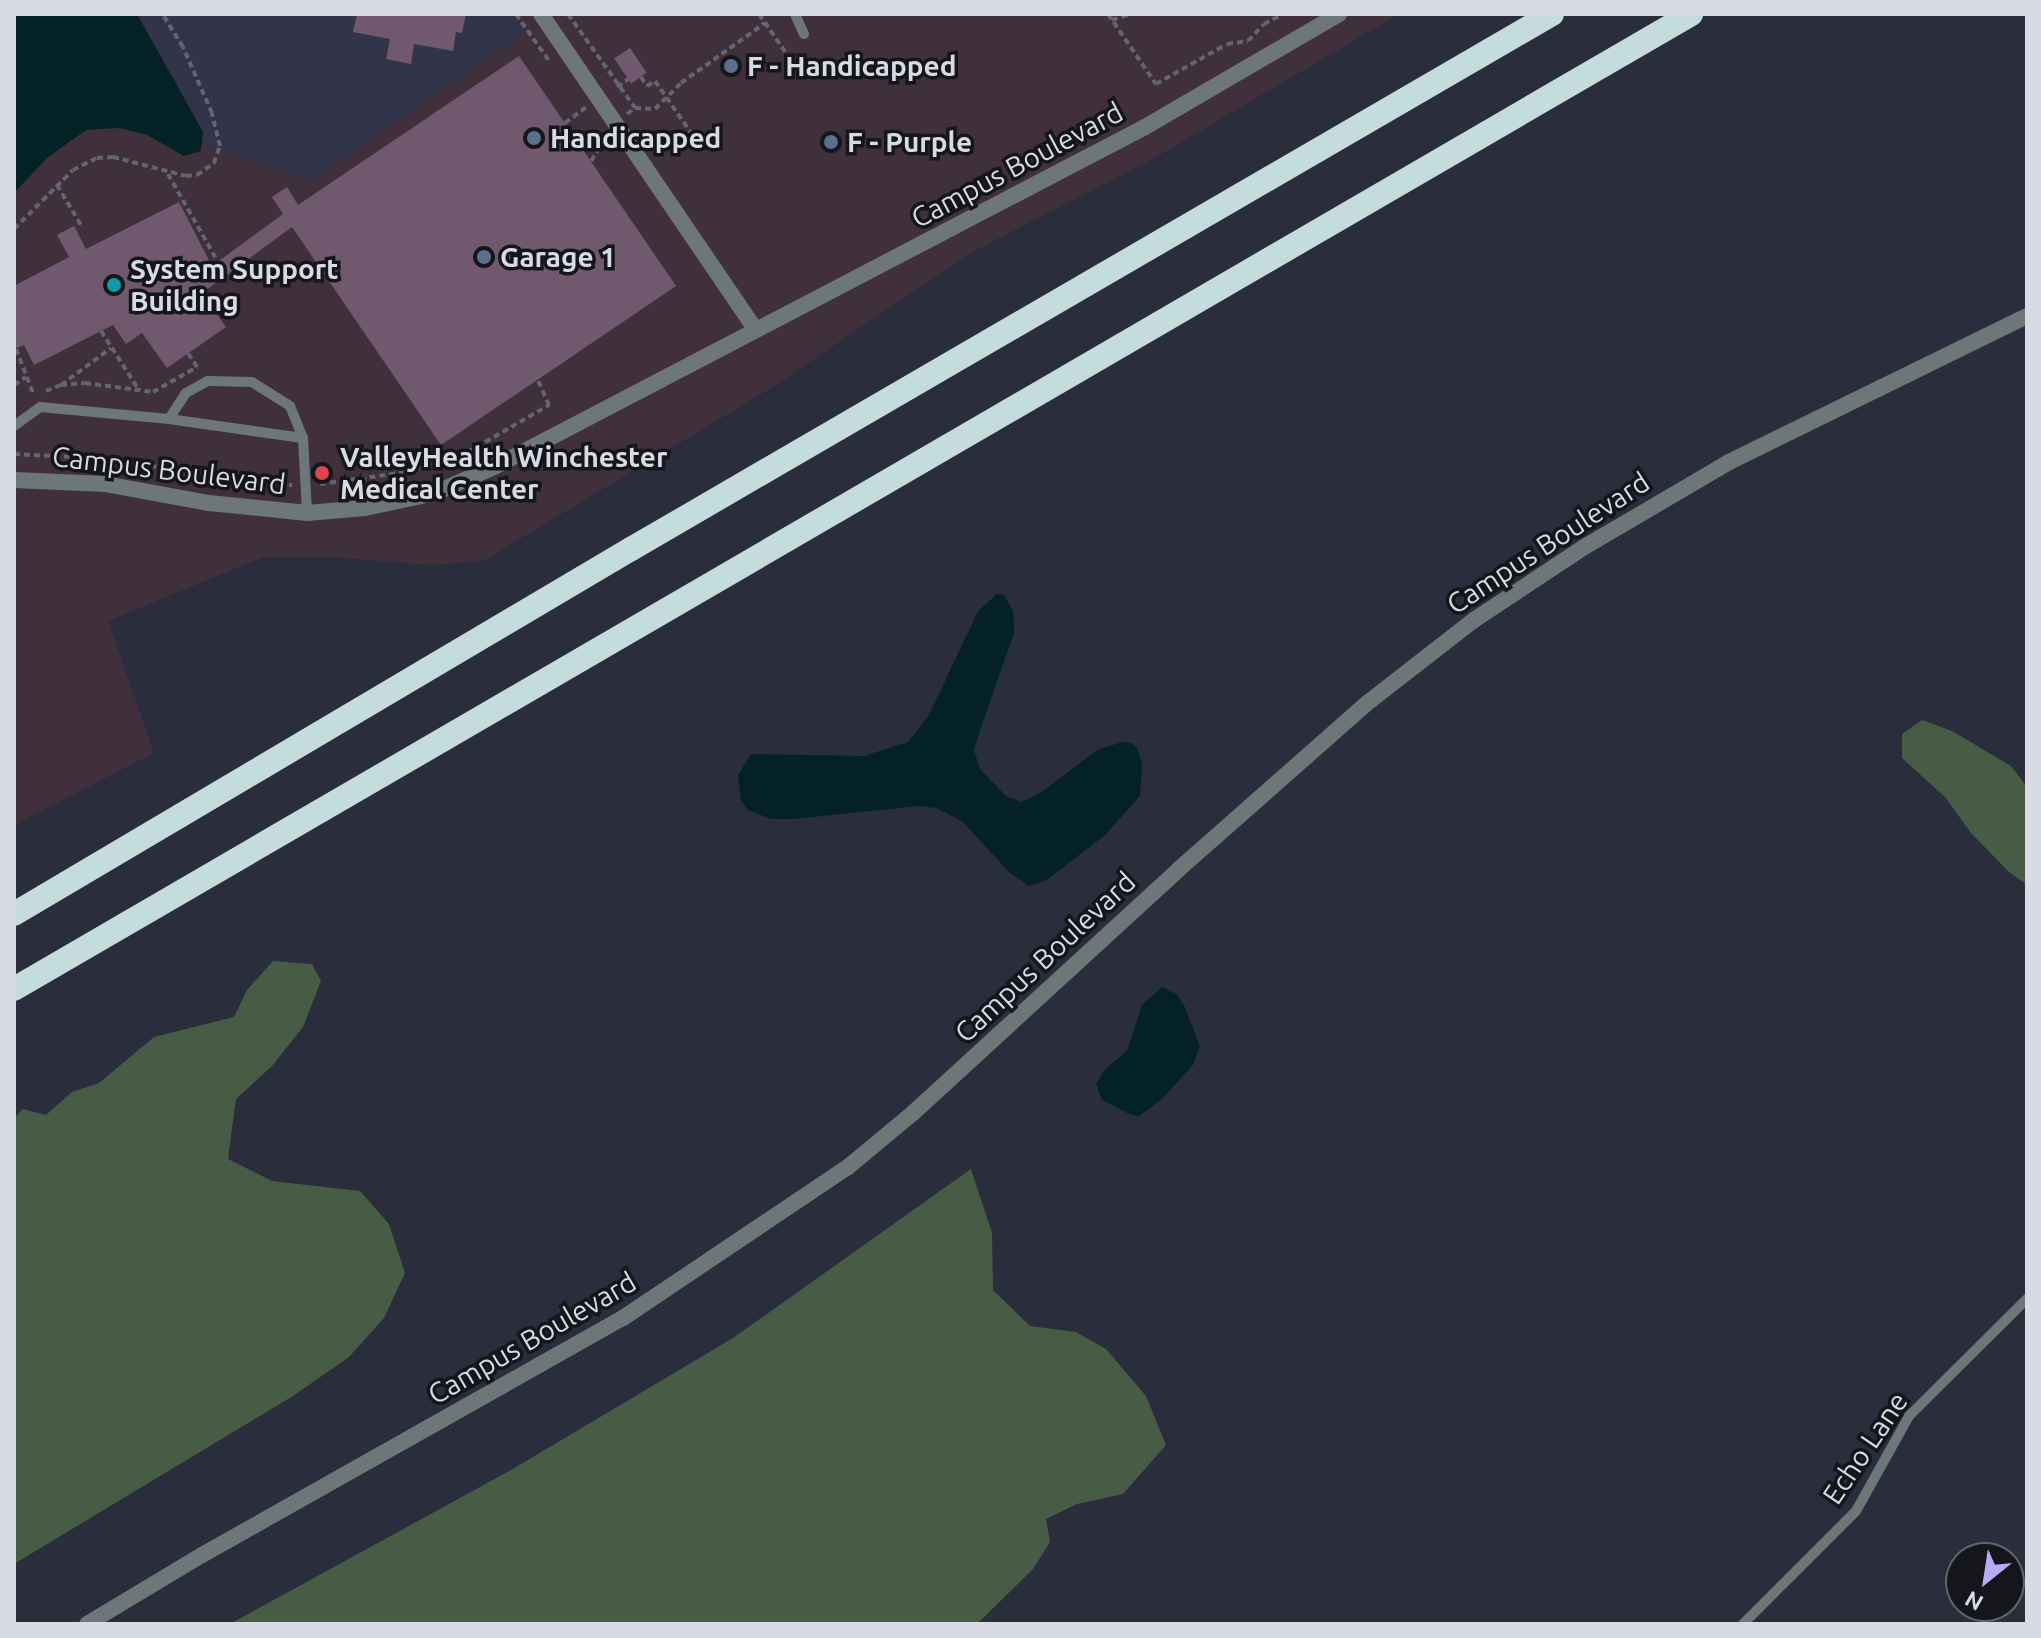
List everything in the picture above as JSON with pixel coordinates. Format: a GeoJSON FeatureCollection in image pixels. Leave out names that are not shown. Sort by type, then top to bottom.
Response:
{"type":"FeatureCollection","features":[{"type":"Feature","properties":{"kind":"highway"},"geometry":{"type":"LineString","coordinates":[[14,914],[1552,14]]}},
{"type":"Feature","properties":{"kind":"highway"},"geometry":{"type":"LineString","coordinates":[[14,989],[1691,14]]}},
{"type":"Feature","properties":{"kind":"highway"},"geometry":{"type":"LineString","coordinates":[[14,907],[75,877]]}},
{"type":"Feature","properties":{"kind":"street"},"geometry":{"type":"LineString","coordinates":[[541,14],[755,329]]}},
{"type":"Feature","properties":{"kind":"street","name":"Campus Boulevard"},"geometry":{"type":"LineString","coordinates":[[14,480],[105,484],[248,509],[307,513],[402,502],[467,481],[1145,127],[1339,14]]}},
{"type":"Feature","properties":{"kind":"street","name":"Campus Boulevard"},"geometry":{"type":"LineString","coordinates":[[87,1624],[202,1555],[623,1318],[830,1179],[907,1119],[1179,869],[1366,704],[1474,620],[1586,546],[1729,462],[2027,316]]}},
{"type":"Feature","properties":{"kind":"lane"},"geometry":{"type":"LineString","coordinates":[[795,14],[804,34]]}},
{"type":"Feature","properties":{"kind":"lane"},"geometry":{"type":"LineString","coordinates":[[169,419],[186,393],[208,381],[252,382],[290,406],[303,438],[307,513]]}},
{"type":"Feature","properties":{"kind":"lane"},"geometry":{"type":"LineString","coordinates":[[14,426],[40,407],[169,419],[303,438]]}},
{"type":"Feature","properties":{"kind":"lane","name":"Echo Lane"},"geometry":{"type":"LineString","coordinates":[[1743,1624],[1856,1511],[1909,1416],[2027,1299]]}},
{"type":"Feature","properties":{"kind":"path"},"geometry":{"type":"LineString","coordinates":[[14,229],[57,185],[84,163],[113,157],[168,174],[197,175],[214,163],[220,146],[219,133],[197,75],[162,14]]}},
{"type":"Feature","properties":{"kind":"path"},"geometry":{"type":"LineString","coordinates":[[568,14],[635,108],[655,109],[681,83],[765,23]]}},
{"type":"Feature","properties":{"kind":"path"},"geometry":{"type":"LineString","coordinates":[[759,14],[795,66]]}},
{"type":"Feature","properties":{"kind":"path"},"geometry":{"type":"LineString","coordinates":[[1108,14],[1156,84],[1227,44],[1248,41],[1264,24],[1283,14]]}},
{"type":"Feature","properties":{"kind":"path"},"geometry":{"type":"LineString","coordinates":[[1112,20],[1130,14]]}},
{"type":"Feature","properties":{"kind":"path"},"geometry":{"type":"LineString","coordinates":[[641,77],[647,86],[655,81],[694,137]]}},
{"type":"Feature","properties":{"kind":"path"},"geometry":{"type":"LineString","coordinates":[[565,123],[582,109]]}},
{"type":"Feature","properties":{"kind":"path"},"geometry":{"type":"LineString","coordinates":[[583,148],[600,134],[600,147],[591,161]]}},
{"type":"Feature","properties":{"kind":"path"},"geometry":{"type":"LineString","coordinates":[[168,174],[218,262]]}},
{"type":"Feature","properties":{"kind":"path"},"geometry":{"type":"LineString","coordinates":[[57,185],[82,227]]}},
{"type":"Feature","properties":{"kind":"path"},"geometry":{"type":"LineString","coordinates":[[101,331],[139,390]]}},
{"type":"Feature","properties":{"kind":"path"},"geometry":{"type":"LineString","coordinates":[[61,385],[111,348]]}},
{"type":"Feature","properties":{"kind":"path"},"geometry":{"type":"LineString","coordinates":[[16,349],[31,393],[61,385],[85,383],[139,390],[162,389],[197,367],[188,353]]}},
{"type":"Feature","properties":{"kind":"path"},"geometry":{"type":"LineString","coordinates":[[14,385],[26,377]]}},
{"type":"Feature","properties":{"kind":"shaded area","name":"ValleyHealth Winchester Medical Center"},"geometry":{"type":"Polygon","coordinates":[[[14,14],[137,14],[195,115],[204,143],[309,182],[527,31],[516,14],[1399,14],[1151,160],[974,251],[771,388],[483,561],[429,565],[331,557],[263,557],[108,621],[154,753],[14,825],[14,14]]]}},
{"type":"Feature","properties":{"kind":"shaded area"},"geometry":{"type":"Polygon","coordinates":[[[14,14],[137,14],[203,132],[201,151],[184,156],[147,135],[119,128],[86,130],[47,158],[14,193],[14,14]]]}},
{"type":"Feature","properties":{"kind":"shaded area"},"geometry":{"type":"Polygon","coordinates":[[[137,14],[516,14],[527,31],[309,182],[204,143],[195,115],[137,14]]]}},
{"type":"Feature","properties":{"kind":"shaded area"},"geometry":{"type":"Polygon","coordinates":[[[997,594],[1004,595],[1013,611],[1014,633],[974,750],[980,769],[1006,796],[1021,802],[1039,794],[1097,750],[1122,742],[1131,743],[1137,748],[1142,764],[1140,796],[1105,835],[1047,880],[1029,886],[1010,873],[962,821],[936,808],[919,806],[793,819],[771,819],[748,810],[741,800],[738,775],[751,754],[864,756],[908,742],[929,715],[978,611],[997,594]]]}},
{"type":"Feature","properties":{"kind":"shaded area"},"geometry":{"type":"Polygon","coordinates":[[[1922,720],[1952,731],[2011,766],[2027,787],[2027,885],[2009,872],[1971,833],[1945,797],[1902,758],[1902,734],[1922,720]]]}},
{"type":"Feature","properties":{"kind":"shaded area"},"geometry":{"type":"Polygon","coordinates":[[[273,961],[312,964],[321,981],[303,1027],[272,1066],[236,1099],[228,1159],[272,1181],[360,1191],[389,1224],[405,1273],[384,1318],[349,1357],[293,1396],[14,1564],[14,1118],[23,1109],[46,1115],[72,1092],[99,1083],[154,1037],[234,1017],[247,990],[273,961]]]}},
{"type":"Feature","properties":{"kind":"shaded area"},"geometry":{"type":"Polygon","coordinates":[[[1162,987],[1176,994],[1184,1005],[1200,1046],[1193,1065],[1161,1100],[1139,1116],[1129,1114],[1102,1100],[1096,1084],[1104,1070],[1127,1051],[1142,1005],[1162,987]]]}},
{"type":"Feature","properties":{"kind":"shaded area"},"geometry":{"type":"Polygon","coordinates":[[[971,1169],[992,1233],[993,1290],[1030,1326],[1076,1332],[1106,1349],[1146,1396],[1166,1445],[1123,1494],[1077,1504],[1046,1519],[1050,1542],[1033,1569],[977,1624],[230,1624],[511,1470],[733,1338],[971,1169]]]}},
{"type":"Feature","properties":{"kind":"building"},"geometry":{"type":"Polygon","coordinates":[[[357,14],[466,14],[462,33],[456,32],[453,51],[414,44],[411,64],[386,59],[390,39],[353,32],[357,14]]]}},
{"type":"Feature","properties":{"kind":"building"},"geometry":{"type":"Polygon","coordinates":[[[630,48],[647,73],[631,83],[614,59],[630,48]]]}},
{"type":"Feature","properties":{"kind":"building","name":"Garage 1"},"geometry":{"type":"Polygon","coordinates":[[[519,56],[676,286],[441,445],[292,227],[202,293],[226,327],[167,368],[142,333],[126,344],[113,325],[34,365],[24,345],[14,349],[14,286],[69,257],[57,235],[74,226],[86,249],[179,202],[212,266],[283,214],[272,197],[287,187],[298,205],[519,56]]]}},
{"type":"Feature","properties":{"kind":"place","name":"F - Handicapped"},"geometry":{"type":"Point","coordinates":[731,66]}},
{"type":"Feature","properties":{"kind":"place","name":"Handicapped"},"geometry":{"type":"Point","coordinates":[534,138]}},
{"type":"Feature","properties":{"kind":"place","name":"F - Purple"},"geometry":{"type":"Point","coordinates":[831,142]}},
{"type":"Feature","properties":{"kind":"place","name":"Garage 1"},"geometry":{"type":"Point","coordinates":[484,257]}},
{"type":"Feature","properties":{"kind":"place","name":"System Support Building"},"geometry":{"type":"Point","coordinates":[114,285]}},
{"type":"Feature","properties":{"kind":"place","name":"ValleyHealth Winchester Medical Center"},"geometry":{"type":"Point","coordinates":[322,473]}}]}
